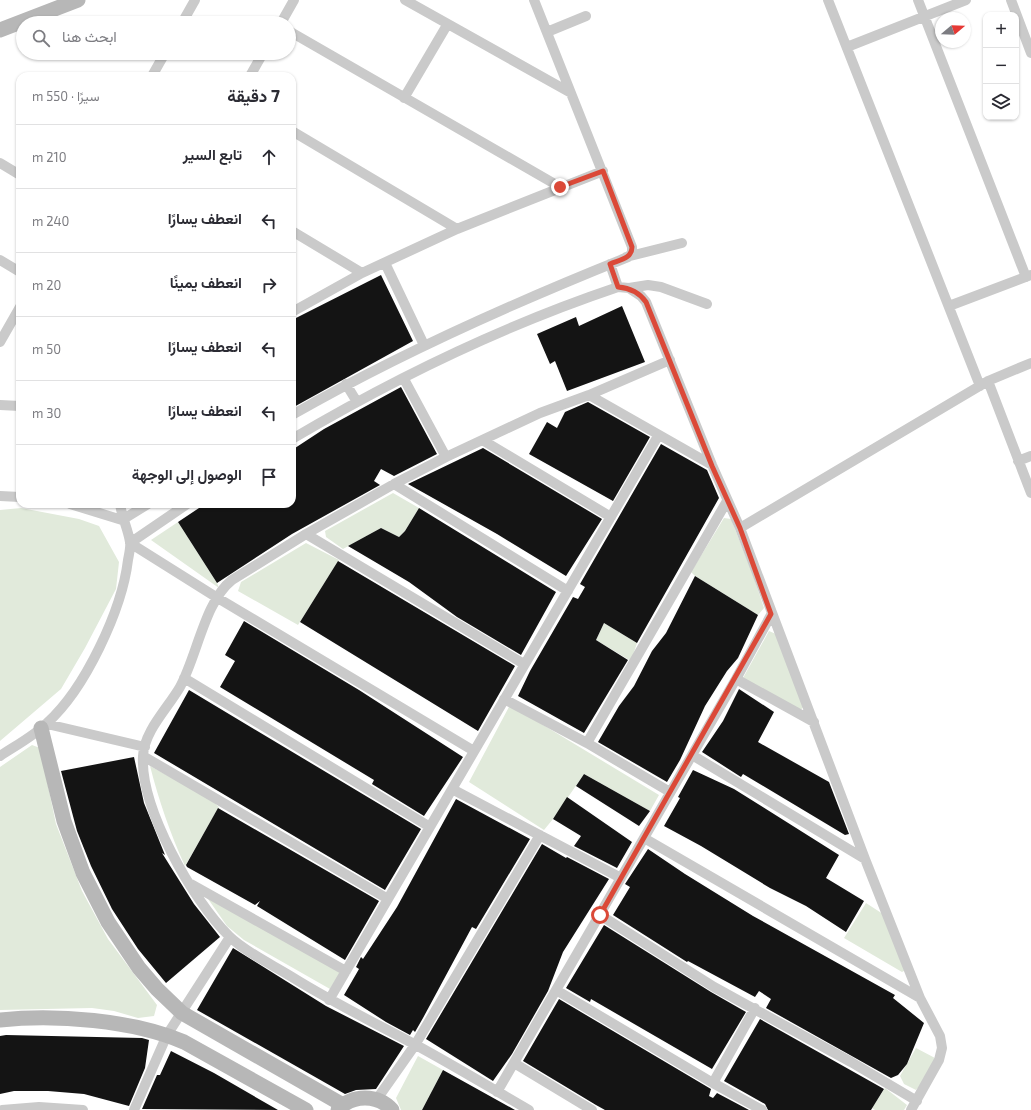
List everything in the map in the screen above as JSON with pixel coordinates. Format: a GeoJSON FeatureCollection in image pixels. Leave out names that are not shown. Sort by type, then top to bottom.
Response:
{"type":"FeatureCollection","features":[{"type":"Feature","properties":{"kind":"street"},"geometry":{"type":"LineString","coordinates":[[36,16],[78,0]]}},
{"type":"Feature","properties":{"kind":"street"},"geometry":{"type":"LineString","coordinates":[[186,16],[195,0]]}},
{"type":"Feature","properties":{"kind":"street"},"geometry":{"type":"LineString","coordinates":[[285,16],[294,0]]}},
{"type":"Feature","properties":{"kind":"street"},"geometry":{"type":"LineString","coordinates":[[405,0],[447,25],[571,93]]}},
{"type":"Feature","properties":{"kind":"street"},"geometry":{"type":"LineString","coordinates":[[534,0],[548,32],[632,247],[630,255],[626,258]]}},
{"type":"Feature","properties":{"kind":"street"},"geometry":{"type":"LineString","coordinates":[[828,0],[949,306],[1031,493]]}},
{"type":"Feature","properties":{"kind":"street"},"geometry":{"type":"LineString","coordinates":[[918,0],[1028,276],[949,306]]}},
{"type":"Feature","properties":{"kind":"street"},"geometry":{"type":"LineString","coordinates":[[847,47],[966,0]]}},
{"type":"Feature","properties":{"kind":"street"},"geometry":{"type":"LineString","coordinates":[[1010,0],[1031,53]]}},
{"type":"Feature","properties":{"kind":"street"},"geometry":{"type":"LineString","coordinates":[[548,32],[586,16]]}},
{"type":"Feature","properties":{"kind":"street"},"geometry":{"type":"LineString","coordinates":[[0,30],[16,24]]}},
{"type":"Feature","properties":{"kind":"street"},"geometry":{"type":"LineString","coordinates":[[404,98],[447,25]]}},
{"type":"Feature","properties":{"kind":"street"},"geometry":{"type":"LineString","coordinates":[[296,35],[560,187]]}},
{"type":"Feature","properties":{"kind":"street"},"geometry":{"type":"LineString","coordinates":[[154,72],[161,60]]}},
{"type":"Feature","properties":{"kind":"street"},"geometry":{"type":"LineString","coordinates":[[252,72],[259,60]]}},
{"type":"Feature","properties":{"kind":"street"},"geometry":{"type":"LineString","coordinates":[[296,133],[457,229]]}},
{"type":"Feature","properties":{"kind":"street"},"geometry":{"type":"LineString","coordinates":[[0,163],[16,173]]}},
{"type":"Feature","properties":{"kind":"street"},"geometry":{"type":"LineString","coordinates":[[296,310],[362,273],[385,264],[457,229],[603,171]]}},
{"type":"Feature","properties":{"kind":"street"},"geometry":{"type":"LineString","coordinates":[[296,233],[362,273]]}},
{"type":"Feature","properties":{"kind":"street"},"geometry":{"type":"LineString","coordinates":[[296,413],[346,384],[497,311],[626,258],[682,243]]}},
{"type":"Feature","properties":{"kind":"street"},"geometry":{"type":"LineString","coordinates":[[0,260],[16,270]]}},
{"type":"Feature","properties":{"kind":"street"},"geometry":{"type":"LineString","coordinates":[[385,264],[424,345]]}},
{"type":"Feature","properties":{"kind":"street"},"geometry":{"type":"LineString","coordinates":[[610,264],[618,287]]}},
{"type":"Feature","properties":{"kind":"street"},"geometry":{"type":"LineString","coordinates":[[296,437],[357,402],[507,328],[551,310],[618,287],[630,288],[648,285],[661,287],[707,304]]}},
{"type":"Feature","properties":{"kind":"street"},"geometry":{"type":"LineString","coordinates":[[630,288],[641,296],[646,302],[712,466],[740,528],[771,614],[814,722],[865,859],[920,998],[940,1036],[942,1048],[939,1060],[911,1110]]}},
{"type":"Feature","properties":{"kind":"street"},"geometry":{"type":"LineString","coordinates":[[0,342],[16,314]]}},
{"type":"Feature","properties":{"kind":"street"},"geometry":{"type":"LineString","coordinates":[[529,1110],[415,1045],[329,1000],[230,937],[209,912],[188,883],[159,825],[152,808],[144,774],[144,751],[149,736],[184,678],[216,597],[225,585],[306,534],[394,484],[446,457],[484,441],[540,413],[589,395],[670,360]]}},
{"type":"Feature","properties":{"kind":"street"},"geometry":{"type":"LineString","coordinates":[[740,528],[984,384],[1031,363]]}},
{"type":"Feature","properties":{"kind":"street"},"geometry":{"type":"LineString","coordinates":[[404,379],[446,457]]}},
{"type":"Feature","properties":{"kind":"street"},"geometry":{"type":"LineString","coordinates":[[346,384],[357,402]]}},
{"type":"Feature","properties":{"kind":"street"},"geometry":{"type":"LineString","coordinates":[[589,395],[712,466]]}},
{"type":"Feature","properties":{"kind":"street"},"geometry":{"type":"LineString","coordinates":[[0,405],[16,406]]}},
{"type":"Feature","properties":{"kind":"street"},"geometry":{"type":"LineString","coordinates":[[329,1000],[658,436]]}},
{"type":"Feature","properties":{"kind":"street"},"geometry":{"type":"LineString","coordinates":[[484,441],[611,517]]}},
{"type":"Feature","properties":{"kind":"street"},"geometry":{"type":"LineString","coordinates":[[1018,461],[1031,456]]}},
{"type":"Feature","properties":{"kind":"street"},"geometry":{"type":"LineString","coordinates":[[394,484],[568,591]]}},
{"type":"Feature","properties":{"kind":"street"},"geometry":{"type":"LineString","coordinates":[[0,496],[16,497]]}},
{"type":"Feature","properties":{"kind":"street"},"geometry":{"type":"LineString","coordinates":[[587,743],[727,501]]}},
{"type":"Feature","properties":{"kind":"street"},"geometry":{"type":"LineString","coordinates":[[83,508],[122,520],[142,508]]}},
{"type":"Feature","properties":{"kind":"street"},"geometry":{"type":"LineString","coordinates":[[0,756],[44,726],[81,680],[99,649],[118,602],[126,576],[130,543],[122,520],[120,508]]}},
{"type":"Feature","properties":{"kind":"street"},"geometry":{"type":"LineString","coordinates":[[130,543],[181,508]]}},
{"type":"Feature","properties":{"kind":"street"},"geometry":{"type":"LineString","coordinates":[[306,534],[524,664]]}},
{"type":"Feature","properties":{"kind":"street"},"geometry":{"type":"LineString","coordinates":[[130,543],[216,597],[474,751]]}},
{"type":"Feature","properties":{"kind":"street"},"geometry":{"type":"LineString","coordinates":[[497,1092],[736,679],[771,614]]}},
{"type":"Feature","properties":{"kind":"street"},"geometry":{"type":"LineString","coordinates":[[184,678],[430,826]]}},
{"type":"Feature","properties":{"kind":"street"},"geometry":{"type":"LineString","coordinates":[[736,679],[814,722]]}},
{"type":"Feature","properties":{"kind":"street"},"geometry":{"type":"LineString","coordinates":[[504,699],[587,743],[670,792]]}},
{"type":"Feature","properties":{"kind":"street"},"geometry":{"type":"LineString","coordinates":[[44,726],[144,751],[388,899]]}},
{"type":"Feature","properties":{"kind":"street"},"geometry":{"type":"LineString","coordinates":[[44,726],[64,821],[83,873],[95,898],[120,940],[139,968],[157,989],[182,1013],[340,1107],[355,1099],[366,1097],[377,1099],[392,1110]]}},
{"type":"Feature","properties":{"kind":"street"},"geometry":{"type":"LineString","coordinates":[[692,755],[865,859]]}},
{"type":"Feature","properties":{"kind":"street"},"geometry":{"type":"LineString","coordinates":[[452,789],[621,878]]}},
{"type":"Feature","properties":{"kind":"street"},"geometry":{"type":"LineString","coordinates":[[377,1099],[415,1045],[540,835]]}},
{"type":"Feature","properties":{"kind":"street"},"geometry":{"type":"LineString","coordinates":[[644,838],[920,998]]}},
{"type":"Feature","properties":{"kind":"street"},"geometry":{"type":"LineString","coordinates":[[188,883],[346,971]]}},
{"type":"Feature","properties":{"kind":"street"},"geometry":{"type":"LineString","coordinates":[[600,915],[714,986],[917,1101]]}},
{"type":"Feature","properties":{"kind":"street"},"geometry":{"type":"LineString","coordinates":[[134,1110],[167,1035],[230,937]]}},
{"type":"Feature","properties":{"kind":"street"},"geometry":{"type":"LineString","coordinates":[[556,990],[713,1083],[762,1110]]}},
{"type":"Feature","properties":{"kind":"street"},"geometry":{"type":"LineString","coordinates":[[713,1083],[755,1008]]}},
{"type":"Feature","properties":{"kind":"street"},"geometry":{"type":"LineString","coordinates":[[0,1020],[68,1019],[132,1026],[167,1035],[184,1042],[306,1110]]}},
{"type":"Feature","properties":{"kind":"street"},"geometry":{"type":"LineString","coordinates":[[514,1063],[592,1110]]}},
{"type":"Feature","properties":{"kind":"street"},"geometry":{"type":"LineString","coordinates":[[2,1110],[39,1107],[83,1110]]}},
{"type":"Feature","properties":{"kind":"green space"},"geometry":{"type":"Polygon","coordinates":[[[393,493],[419,508],[405,531],[399,537],[381,528],[343,549],[326,537],[325,531],[393,493]]]}},
{"type":"Feature","properties":{"kind":"green space"},"geometry":{"type":"Polygon","coordinates":[[[21,508],[79,519],[99,526],[119,562],[116,589],[85,648],[61,689],[0,741],[0,510],[21,508]]]}},
{"type":"Feature","properties":{"kind":"green space"},"geometry":{"type":"Polygon","coordinates":[[[724,518],[731,519],[753,575],[764,608],[758,615],[695,576],[691,572],[724,518]]]}},
{"type":"Feature","properties":{"kind":"green space"},"geometry":{"type":"Polygon","coordinates":[[[178,522],[217,583],[219,588],[151,540],[178,522]]]}},
{"type":"Feature","properties":{"kind":"green space"},"geometry":{"type":"Polygon","coordinates":[[[306,543],[339,560],[298,625],[238,591],[241,582],[306,543]]]}},
{"type":"Feature","properties":{"kind":"green space"},"geometry":{"type":"Polygon","coordinates":[[[604,623],[637,643],[631,661],[596,640],[604,623]]]}},
{"type":"Feature","properties":{"kind":"green space"},"geometry":{"type":"Polygon","coordinates":[[[769,631],[776,634],[804,706],[800,711],[743,678],[769,631]]]}},
{"type":"Feature","properties":{"kind":"green space"},"geometry":{"type":"Polygon","coordinates":[[[510,705],[659,795],[650,811],[584,774],[544,830],[469,782],[510,705]]]}},
{"type":"Feature","properties":{"kind":"green space"},"geometry":{"type":"Polygon","coordinates":[[[32,745],[40,748],[56,824],[82,891],[108,939],[157,1005],[154,1016],[138,1018],[114,1011],[92,1008],[0,1010],[0,767],[32,745]]]}},
{"type":"Feature","properties":{"kind":"green space"},"geometry":{"type":"Polygon","coordinates":[[[150,766],[209,798],[219,807],[185,866],[165,817],[150,766]]]}},
{"type":"Feature","properties":{"kind":"green space"},"geometry":{"type":"Polygon","coordinates":[[[206,896],[341,971],[330,989],[244,940],[227,926],[206,896]]]}},
{"type":"Feature","properties":{"kind":"green space"},"geometry":{"type":"Polygon","coordinates":[[[866,903],[886,916],[906,970],[902,972],[844,938],[866,903]]]}},
{"type":"Feature","properties":{"kind":"green space"},"geometry":{"type":"Polygon","coordinates":[[[916,1048],[935,1058],[925,1080],[916,1090],[904,1084],[900,1076],[916,1048]]]}},
{"type":"Feature","properties":{"kind":"green space"},"geometry":{"type":"Polygon","coordinates":[[[418,1056],[443,1070],[422,1110],[401,1110],[396,1098],[418,1056]]]}},
{"type":"Feature","properties":{"kind":"green space"},"geometry":{"type":"Polygon","coordinates":[[[885,1088],[907,1105],[904,1110],[875,1110],[872,1108],[885,1088]]]}},
{"type":"Feature","properties":{"kind":"building"},"geometry":{"type":"Polygon","coordinates":[[[381,275],[413,341],[296,406],[296,318],[381,275]]]}},
{"type":"Feature","properties":{"kind":"building"},"geometry":{"type":"Polygon","coordinates":[[[622,306],[645,362],[567,391],[555,361],[550,364],[537,334],[576,317],[579,326],[622,306]]]}},
{"type":"Feature","properties":{"kind":"building"},"geometry":{"type":"Polygon","coordinates":[[[401,387],[437,454],[394,476],[381,469],[374,481],[380,485],[292,534],[217,583],[178,522],[199,508],[296,508],[296,447],[324,429],[401,387]]]}},
{"type":"Feature","properties":{"kind":"building"},"geometry":{"type":"Polygon","coordinates":[[[588,402],[650,437],[613,501],[529,454],[547,422],[557,428],[565,412],[588,402]]]}},
{"type":"Feature","properties":{"kind":"building"},"geometry":{"type":"Polygon","coordinates":[[[661,444],[707,470],[719,498],[637,643],[604,623],[596,640],[628,660],[584,733],[518,696],[530,671],[573,597],[578,599],[585,587],[580,584],[661,444]]]}},
{"type":"Feature","properties":{"kind":"building"},"geometry":{"type":"Polygon","coordinates":[[[483,448],[602,519],[566,576],[497,534],[408,484],[483,448]]]}},
{"type":"Feature","properties":{"kind":"building"},"geometry":{"type":"Polygon","coordinates":[[[419,508],[556,592],[521,655],[457,617],[409,582],[348,546],[381,528],[399,537],[405,531],[419,508]]]}},
{"type":"Feature","properties":{"kind":"building"},"geometry":{"type":"Polygon","coordinates":[[[338,561],[515,666],[478,731],[300,622],[338,561]]]}},
{"type":"Feature","properties":{"kind":"building"},"geometry":{"type":"Polygon","coordinates":[[[695,576],[758,615],[738,658],[727,671],[705,706],[680,760],[667,782],[598,742],[619,706],[634,686],[652,651],[666,633],[695,576]]]}},
{"type":"Feature","properties":{"kind":"building"},"geometry":{"type":"Polygon","coordinates":[[[244,621],[359,690],[463,757],[424,816],[372,784],[374,780],[220,687],[235,661],[225,655],[244,621]]]}},
{"type":"Feature","properties":{"kind":"building"},"geometry":{"type":"Polygon","coordinates":[[[739,689],[774,712],[758,742],[829,782],[849,834],[845,835],[743,774],[741,777],[702,752],[723,721],[739,689]]]}},
{"type":"Feature","properties":{"kind":"building"},"geometry":{"type":"Polygon","coordinates":[[[189,690],[421,829],[385,890],[154,753],[189,690]]]}},
{"type":"Feature","properties":{"kind":"building"},"geometry":{"type":"Polygon","coordinates":[[[134,757],[144,803],[165,855],[162,853],[194,904],[220,937],[166,983],[138,949],[112,909],[91,866],[77,831],[61,771],[134,757]]]}},
{"type":"Feature","properties":{"kind":"building"},"geometry":{"type":"Polygon","coordinates":[[[693,770],[734,789],[839,855],[826,878],[864,901],[846,932],[806,906],[770,888],[701,846],[664,826],[680,798],[678,797],[693,770]]]}},
{"type":"Feature","properties":{"kind":"building"},"geometry":{"type":"Polygon","coordinates":[[[584,774],[650,811],[639,826],[576,786],[584,774]]]}},
{"type":"Feature","properties":{"kind":"building"},"geometry":{"type":"Polygon","coordinates":[[[567,797],[632,842],[617,868],[574,846],[581,836],[553,819],[567,797]]]}},
{"type":"Feature","properties":{"kind":"building"},"geometry":{"type":"Polygon","coordinates":[[[456,799],[530,839],[476,929],[472,927],[415,1032],[413,1030],[410,1035],[386,1022],[344,995],[359,969],[356,967],[361,957],[363,959],[397,907],[456,799]]]}},
{"type":"Feature","properties":{"kind":"building"},"geometry":{"type":"Polygon","coordinates":[[[218,808],[379,901],[345,960],[257,906],[260,901],[255,905],[187,867],[186,865],[218,808]]]}},
{"type":"Feature","properties":{"kind":"building"},"geometry":{"type":"Polygon","coordinates":[[[542,844],[566,858],[567,857],[609,879],[563,952],[548,991],[512,1054],[493,1081],[426,1039],[542,844]]]}},
{"type":"Feature","properties":{"kind":"building"},"geometry":{"type":"Polygon","coordinates":[[[648,849],[753,916],[895,995],[893,998],[924,1023],[907,1064],[898,1075],[891,1078],[766,1008],[771,999],[759,991],[755,997],[688,961],[687,962],[613,915],[630,887],[625,884],[648,849]]]}},
{"type":"Feature","properties":{"kind":"building"},"geometry":{"type":"Polygon","coordinates":[[[604,925],[711,992],[746,1012],[712,1069],[591,999],[590,1002],[566,988],[604,925]]]}},
{"type":"Feature","properties":{"kind":"building"},"geometry":{"type":"Polygon","coordinates":[[[233,948],[326,1006],[404,1046],[376,1089],[356,1090],[345,1094],[197,1010],[233,948]]]}},
{"type":"Feature","properties":{"kind":"building"},"geometry":{"type":"Polygon","coordinates":[[[559,999],[711,1089],[709,1096],[713,1098],[717,1093],[749,1110],[605,1110],[596,1105],[523,1061],[559,999]]]}},
{"type":"Feature","properties":{"kind":"building"},"geometry":{"type":"Polygon","coordinates":[[[760,1019],[884,1089],[871,1110],[768,1110],[765,1104],[724,1081],[760,1019]]]}},
{"type":"Feature","properties":{"kind":"building"},"geometry":{"type":"Polygon","coordinates":[[[0,1036],[142,1038],[149,1040],[145,1068],[129,1106],[84,1094],[48,1091],[14,1091],[0,1094],[0,1036]]]}},
{"type":"Feature","properties":{"kind":"building"},"geometry":{"type":"Polygon","coordinates":[[[171,1051],[214,1073],[278,1110],[142,1109],[157,1075],[160,1075],[171,1051]]]}},
{"type":"Feature","properties":{"kind":"building"},"geometry":{"type":"Polygon","coordinates":[[[443,1070],[515,1110],[422,1110],[443,1070]]]}},
{"type":"Feature","properties":{"kind":"route"},"geometry":{"type":"LineString","coordinates":[[560,187],[603,171],[632,247],[632,253],[628,257],[610,264],[618,287],[630,288],[641,296],[646,302],[712,466],[740,528],[771,614],[736,679],[600,915]]}}]}
